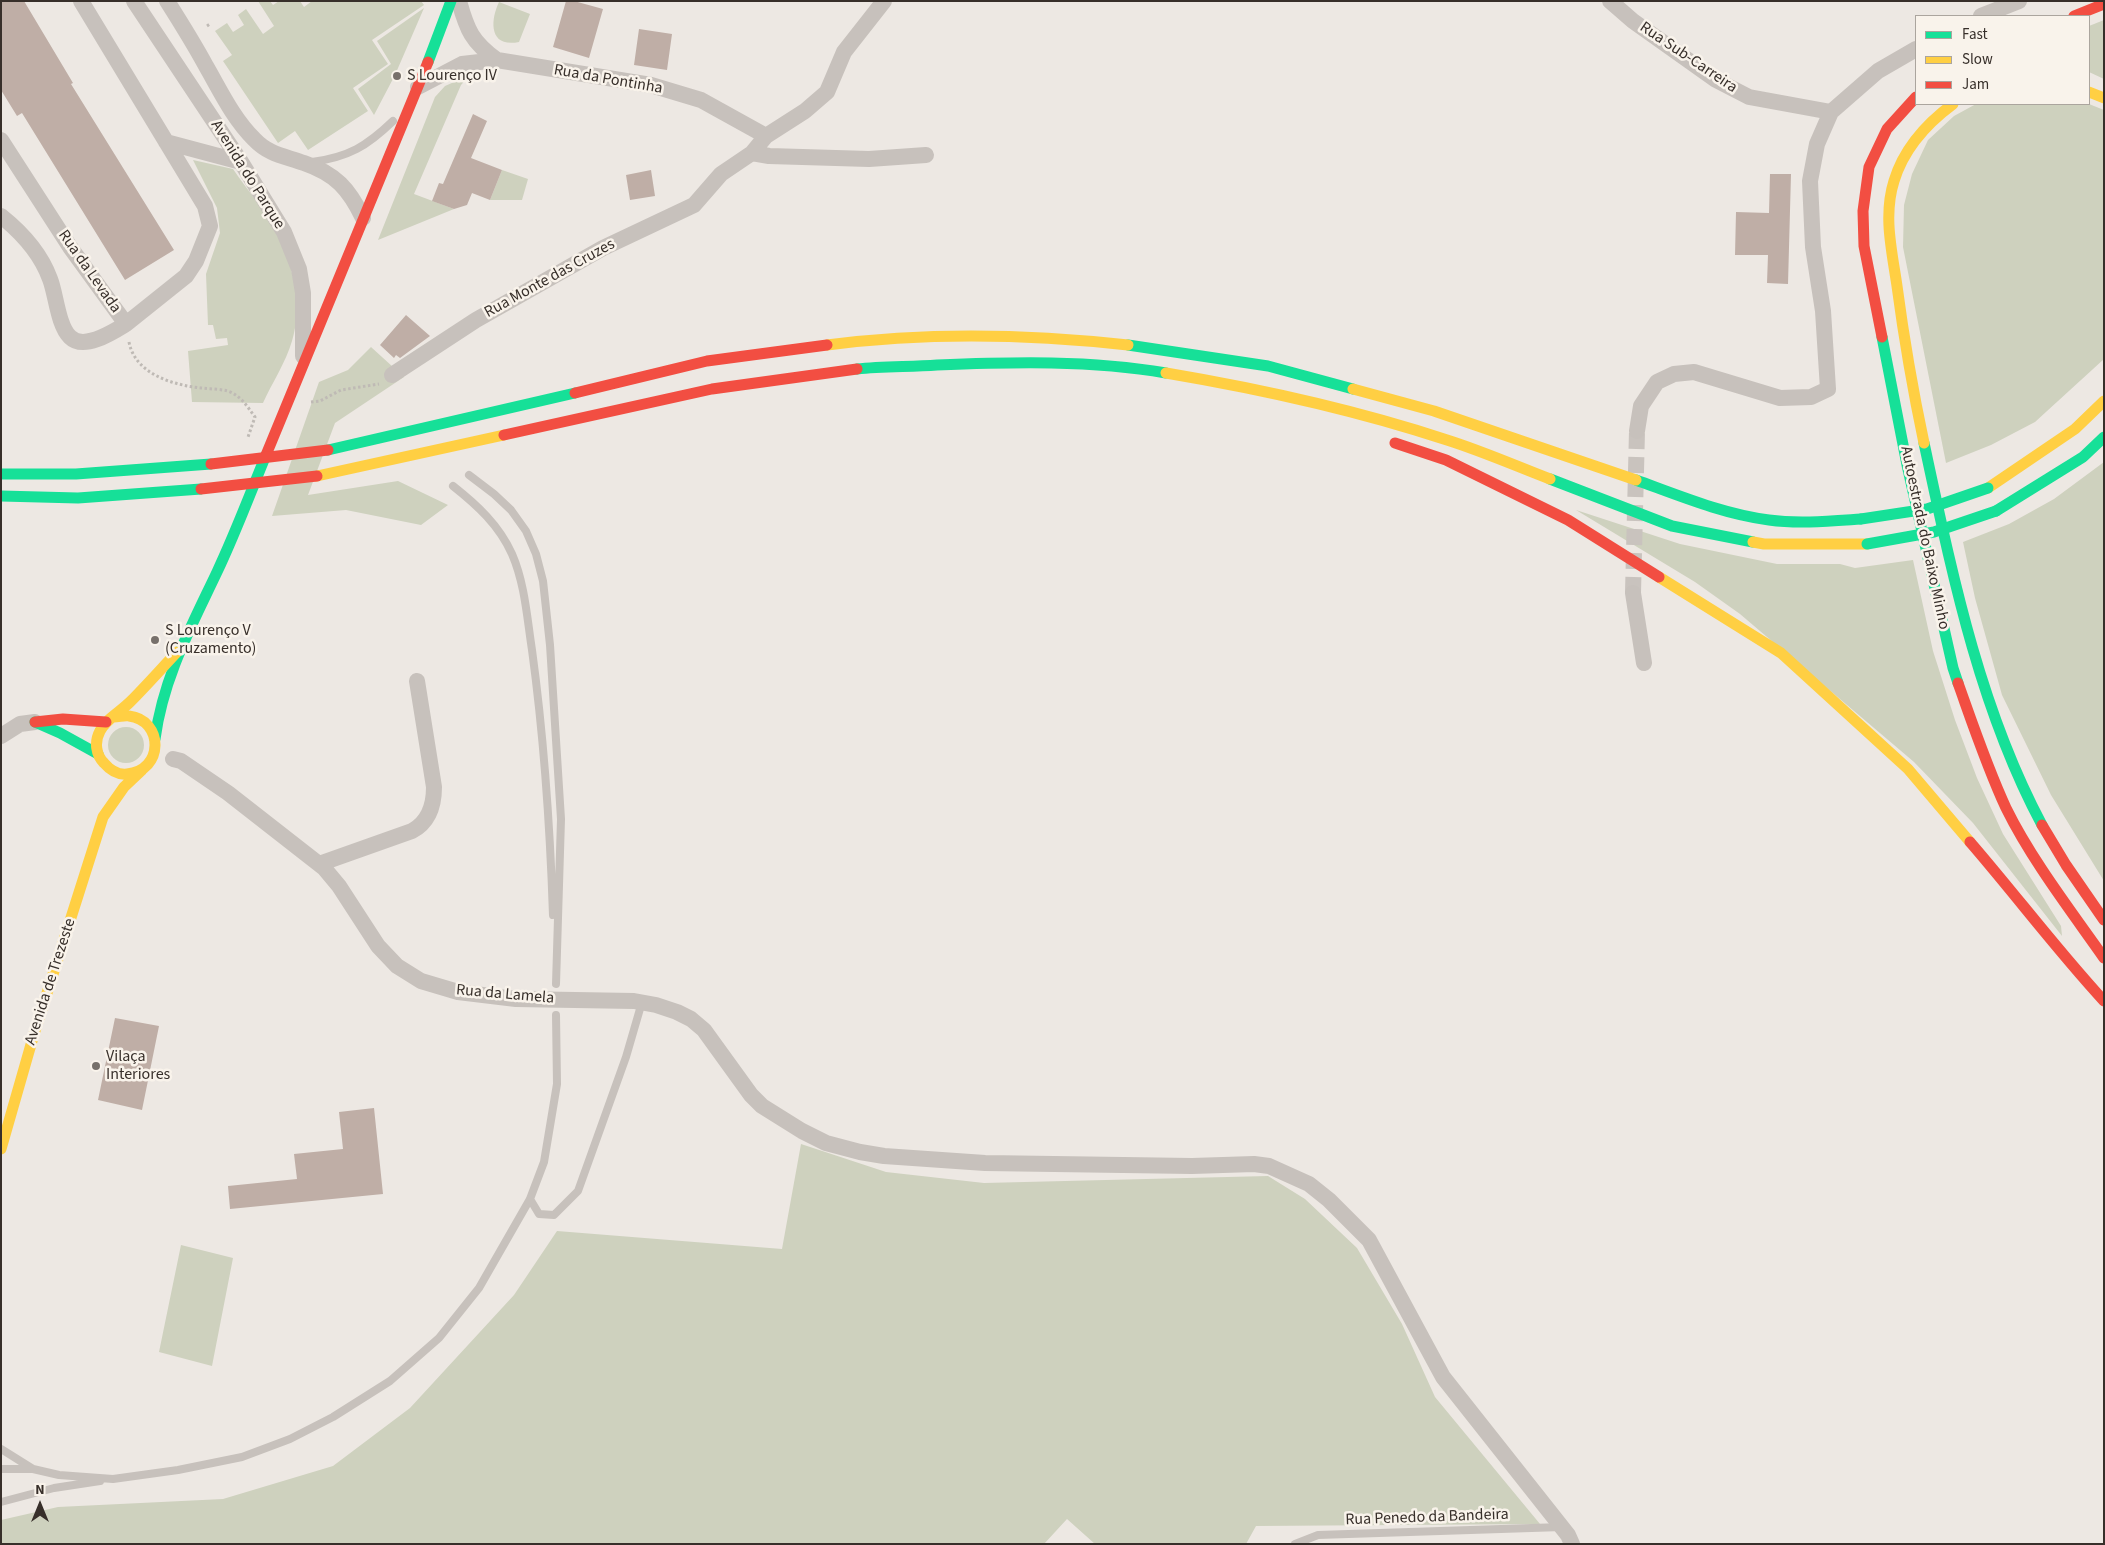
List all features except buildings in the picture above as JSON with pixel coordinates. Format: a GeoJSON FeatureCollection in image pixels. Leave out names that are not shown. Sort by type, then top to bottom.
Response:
{"type":"FeatureCollection","features":[{"type":"Feature","properties":{"kind":"main road"},"geometry":{"type":"LineString","coordinates":[[103,817],[124,787],[154,758],[158,717],[180,648],[218,570],[418,87],[451,1]]}},
{"type":"Feature","properties":{"kind":"main road"},"geometry":{"type":"LineString","coordinates":[[2076,15],[2104,4]]}},
{"type":"Feature","properties":{"kind":"main road"},"geometry":{"type":"LineString","coordinates":[[2090,92],[2104,98]]}},
{"type":"Feature","properties":{"kind":"main road","name":"Autoestrada do Baixo Minho"},"geometry":{"type":"LineString","coordinates":[[1915,98],[1887,129],[1869,168],[1863,211],[1864,246],[1907,465],[1953,668],[1983,752],[2007,809],[2092,943],[2104,958]]}},
{"type":"Feature","properties":{"kind":"main road"},"geometry":{"type":"LineString","coordinates":[[1952,105],[1938,114],[1911,143],[1896,175],[1888,214],[1900,317],[1926,460],[1966,625],[1989,700],[2013,767],[2036,814],[2081,890],[2104,920]]}},
{"type":"Feature","properties":{"kind":"main road"},"geometry":{"type":"LineString","coordinates":[[1,474],[76,474],[270,458],[328,450],[707,361],[875,339],[1009,336],[1086,340],[1164,349],[1268,366],[1434,411],[1566,455],[1717,509],[1769,520],[1811,522],[1861,519],[1927,509],[1988,488],[2075,429],[2101,396]]}},
{"type":"Feature","properties":{"kind":"main road"},"geometry":{"type":"LineString","coordinates":[[1,496],[78,498],[258,484],[317,476],[712,388],[860,369],[1006,362],[1143,369],[1225,383],[1338,409],[1448,440],[1672,526],[1764,544],[1867,544],[1934,532],[1996,511],[2083,457],[2104,437]]}},
{"type":"Feature","properties":{"kind":"main road"},"geometry":{"type":"LineString","coordinates":[[1225,383],[1254,400]]}},
{"type":"Feature","properties":{"kind":"main road"},"geometry":{"type":"LineString","coordinates":[[1386,440],[1446,460],[1568,520],[1782,653],[1908,768],[2023,904],[2070,964],[2104,1001]]}},
{"type":"Feature","properties":{"kind":"main road"},"geometry":{"type":"LineString","coordinates":[[101,778],[97,737],[110,719],[180,648]]}},
{"type":"Feature","properties":{"kind":"main road"},"geometry":{"type":"LineString","coordinates":[[35,722],[63,719],[110,719],[123,714],[140,718],[147,723],[156,741],[174,759]]}},
{"type":"Feature","properties":{"kind":"main road"},"geometry":{"type":"LineString","coordinates":[[35,722],[60,733],[99,756],[108,768],[116,773],[125,774],[142,770]]}},
{"type":"Feature","properties":{"kind":"main road"},"geometry":{"type":"LineString","coordinates":[[154,758],[165,757],[174,759]]}},
{"type":"Feature","properties":{"kind":"main road"},"geometry":{"type":"LineString","coordinates":[[103,798],[103,817]]}},
{"type":"Feature","properties":{"kind":"main road","name":"Avenida de Trezeste"},"geometry":{"type":"LineString","coordinates":[[1,1149],[31,1043],[103,817]]}},
{"type":"Feature","properties":{"kind":"street","name":"Rua da Levada"},"geometry":{"type":"LineString","coordinates":[[1,140],[70,248],[126,324],[186,276],[196,261],[210,226],[205,206],[81,1]]}},
{"type":"Feature","properties":{"kind":"street","name":"Avenida do Parque"},"geometry":{"type":"LineString","coordinates":[[134,1],[241,162],[284,232],[299,269],[303,293],[302,369]]}},
{"type":"Feature","properties":{"kind":"street","name":"Avenida do Parque"},"geometry":{"type":"LineString","coordinates":[[167,1],[234,116],[264,149],[286,159],[305,163],[343,184],[355,201],[363,218]]}},
{"type":"Feature","properties":{"kind":"street","name":"Rua da Pontinha"},"geometry":{"type":"LineString","coordinates":[[459,1],[465,24],[479,47],[497,60]]}},
{"type":"Feature","properties":{"kind":"street"},"geometry":{"type":"LineString","coordinates":[[766,136],[805,111],[827,92],[844,52],[884,1]]}},
{"type":"Feature","properties":{"kind":"street","name":"Rua Sub-Carreira"},"geometry":{"type":"LineString","coordinates":[[1610,1],[1633,21],[1716,80],[1748,97],[1831,112]]}},
{"type":"Feature","properties":{"kind":"street"},"geometry":{"type":"LineString","coordinates":[[1984,15],[2019,1]]}},
{"type":"Feature","properties":{"kind":"street"},"geometry":{"type":"LineString","coordinates":[[1637,430],[1641,406],[1657,382],[1674,374],[1694,372],[1780,398],[1811,396],[1828,388],[1823,311],[1813,246],[1810,181],[1817,144],[1831,112],[1878,70],[1915,51]]}},
{"type":"Feature","properties":{"kind":"street","name":"Rua da Pontinha"},"geometry":{"type":"LineString","coordinates":[[418,87],[462,64],[497,60],[651,85],[700,100],[766,136]]}},
{"type":"Feature","properties":{"kind":"street","name":"Rua Monte das Cruzes"},"geometry":{"type":"LineString","coordinates":[[392,375],[476,320],[603,248],[694,205],[721,174],[752,153],[766,136]]}},
{"type":"Feature","properties":{"kind":"street"},"geometry":{"type":"LineString","coordinates":[[166,142],[241,162]]}},
{"type":"Feature","properties":{"kind":"street"},"geometry":{"type":"LineString","coordinates":[[752,153],[769,156],[870,159],[926,154]]}},
{"type":"Feature","properties":{"kind":"street"},"geometry":{"type":"LineString","coordinates":[[1,216],[18,230],[39,257],[50,278],[63,326],[70,337],[78,341],[100,340],[126,324]]}},
{"type":"Feature","properties":{"kind":"street"},"geometry":{"type":"LineString","coordinates":[[1633,593],[1644,663]]}},
{"type":"Feature","properties":{"kind":"street"},"geometry":{"type":"LineString","coordinates":[[319,864],[412,831],[423,823],[430,812],[434,797],[434,787],[417,681]]}},
{"type":"Feature","properties":{"kind":"street"},"geometry":{"type":"LineString","coordinates":[[1,736],[20,724],[35,722]]}},
{"type":"Feature","properties":{"kind":"street","name":"Rua da Lamela"},"geometry":{"type":"LineString","coordinates":[[174,759],[181,761],[228,793],[319,864],[339,886],[378,946],[397,966],[421,981],[458,992],[516,999],[642,1002],[677,1012],[704,1030],[751,1096],[788,1123],[826,1143],[884,1156],[986,1163],[1192,1166],[1254,1164],[1269,1166],[1309,1184],[1329,1200],[1369,1240],[1443,1377],[1562,1527],[1572,1544]]}},
{"type":"Feature","properties":{"kind":"lane","name":"Avenida do Parque"},"geometry":{"type":"LineString","coordinates":[[305,163],[336,159],[355,150],[375,139],[408,108]]}},
{"type":"Feature","properties":{"kind":"lane"},"geometry":{"type":"LineString","coordinates":[[453,486],[476,504],[496,526],[511,553],[522,580],[538,696],[550,813],[556,984],[561,820],[550,645],[543,580],[536,554],[526,531],[505,505],[469,475]]}},
{"type":"Feature","properties":{"kind":"lane"},"geometry":{"type":"LineString","coordinates":[[530,1199],[539,1214],[554,1215],[578,1191],[626,1057],[642,1002]]}},
{"type":"Feature","properties":{"kind":"lane"},"geometry":{"type":"LineString","coordinates":[[2,1501],[54,1488],[178,1470],[242,1457],[290,1439],[333,1418],[390,1381],[438,1338],[479,1288],[530,1199],[544,1162],[557,1084],[556,1015]]}},
{"type":"Feature","properties":{"kind":"lane"},"geometry":{"type":"LineString","coordinates":[[1,1449],[33,1469]]}},
{"type":"Feature","properties":{"kind":"lane"},"geometry":{"type":"LineString","coordinates":[[1,1469],[33,1469],[59,1475],[113,1479]]}},
{"type":"Feature","properties":{"kind":"lane","name":"Rua Penedo da Bandeira"},"geometry":{"type":"LineString","coordinates":[[1296,1544],[1318,1535],[1562,1527]]}},
{"type":"Feature","properties":{"kind":"path"},"geometry":{"type":"LineString","coordinates":[[126,324],[131,352],[150,374],[184,385],[227,391],[243,400],[255,417]]}},
{"type":"Feature","properties":{"kind":"path"},"geometry":{"type":"LineString","coordinates":[[320,401],[341,390],[383,383],[392,375]]}},
{"type":"Feature","properties":{"kind":"green space"},"geometry":{"type":"Polygon","coordinates":[[[258,1],[270,1],[273,5],[279,1],[300,1],[304,7],[312,1],[421,1],[424,5],[372,40],[388,64],[353,88],[368,111],[308,150],[295,131],[278,143],[223,61],[232,55],[215,31],[227,23],[233,32],[244,25],[238,15],[246,9],[263,34],[274,26],[258,1]]]}},
{"type":"Feature","properties":{"kind":"green space"},"geometry":{"type":"Polygon","coordinates":[[[499,2],[530,14],[519,42],[509,43],[502,41],[494,31],[494,17],[499,2]]]}},
{"type":"Feature","properties":{"kind":"green space"},"geometry":{"type":"Polygon","coordinates":[[[424,8],[395,75],[374,115],[358,89],[391,64],[377,41],[424,8]]]}},
{"type":"Feature","properties":{"kind":"green space"},"geometry":{"type":"Polygon","coordinates":[[[2104,20],[2104,79],[2090,72],[2090,26],[2104,20]]]}},
{"type":"Feature","properties":{"kind":"green space"},"geometry":{"type":"Polygon","coordinates":[[[470,75],[461,85],[414,194],[454,209],[378,240],[435,97],[445,86],[470,75]]]}},
{"type":"Feature","properties":{"kind":"green space"},"geometry":{"type":"Polygon","coordinates":[[[2090,104],[2104,110],[2104,359],[2035,422],[1991,445],[1946,463],[1903,247],[1904,205],[1912,174],[1928,140],[1954,116],[1974,105],[2090,104]]]}},
{"type":"Feature","properties":{"kind":"green space"},"geometry":{"type":"Polygon","coordinates":[[[193,160],[233,169],[277,232],[288,257],[295,285],[297,314],[295,328],[286,357],[263,403],[192,402],[188,351],[228,345],[227,338],[216,339],[213,325],[208,325],[206,274],[220,233],[217,208],[193,160]]]}},
{"type":"Feature","properties":{"kind":"green space"},"geometry":{"type":"Polygon","coordinates":[[[502,170],[528,179],[522,200],[490,200],[502,170]]]}},
{"type":"Feature","properties":{"kind":"green space"},"geometry":{"type":"Polygon","coordinates":[[[371,347],[404,377],[335,423],[308,495],[398,481],[448,505],[421,525],[346,510],[272,516],[319,382],[348,370],[371,347]]]}},
{"type":"Feature","properties":{"kind":"green space"},"geometry":{"type":"Polygon","coordinates":[[[2104,462],[2104,881],[2051,795],[2002,695],[1975,598],[1963,542],[2009,524],[2054,499],[2104,462]]]}},
{"type":"Feature","properties":{"kind":"green space"},"geometry":{"type":"Polygon","coordinates":[[[1576,510],[1680,544],[1777,564],[1840,564],[1855,568],[1913,560],[1933,651],[1955,720],[1977,778],[2003,834],[2061,926],[2062,936],[1973,823],[1914,762],[1740,614],[1695,582],[1576,510]]]}},
{"type":"Feature","properties":{"kind":"green space"},"geometry":{"type":"Polygon","coordinates":[[[126,727],[139,732],[144,745],[139,758],[126,763],[113,758],[108,745],[113,732],[126,727]]]}},
{"type":"Feature","properties":{"kind":"green space"},"geometry":{"type":"Polygon","coordinates":[[[801,1144],[886,1172],[984,1183],[1268,1176],[1305,1199],[1357,1248],[1402,1324],[1435,1397],[1540,1524],[1256,1526],[1246,1544],[1095,1544],[1067,1519],[1044,1544],[1,1544],[1,1520],[58,1507],[223,1499],[333,1466],[410,1408],[514,1295],[557,1231],[782,1249],[801,1144]]]}},
{"type":"Feature","properties":{"kind":"green space"},"geometry":{"type":"Polygon","coordinates":[[[181,1245],[233,1258],[212,1366],[159,1352],[181,1245]]]}},
{"type":"Feature","properties":{"kind":"tunnel"},"geometry":{"type":"LineString","coordinates":[[1633,593],[1637,431]]}},
{"type":"Feature","properties":{"kind":"traffic: fast"},"geometry":{"type":"LineString","coordinates":[[428,62],[451,1]]}},
{"type":"Feature","properties":{"kind":"traffic: fast"},"geometry":{"type":"LineString","coordinates":[[1882,337],[1907,465],[1958,683]]}},
{"type":"Feature","properties":{"kind":"traffic: fast"},"geometry":{"type":"LineString","coordinates":[[1128,345],[1268,366],[1353,389]]}},
{"type":"Feature","properties":{"kind":"traffic: fast"},"geometry":{"type":"LineString","coordinates":[[857,369],[966,364],[1052,363],[1109,366],[1166,373]]}},
{"type":"Feature","properties":{"kind":"traffic: fast"},"geometry":{"type":"LineString","coordinates":[[328,450],[575,393]]}},
{"type":"Feature","properties":{"kind":"traffic: fast"},"geometry":{"type":"LineString","coordinates":[[1996,511],[2083,457],[2104,437]]}},
{"type":"Feature","properties":{"kind":"traffic: fast"},"geometry":{"type":"LineString","coordinates":[[1924,443],[1957,590],[1984,687],[2020,780],[2042,825]]}},
{"type":"Feature","properties":{"kind":"traffic: fast"},"geometry":{"type":"LineString","coordinates":[[155,739],[164,695],[179,653],[230,543],[266,455]]}},
{"type":"Feature","properties":{"kind":"traffic: fast"},"geometry":{"type":"LineString","coordinates":[[1,474],[76,474],[211,464]]}},
{"type":"Feature","properties":{"kind":"traffic: fast"},"geometry":{"type":"LineString","coordinates":[[1550,479],[1672,526],[1753,542]]}},
{"type":"Feature","properties":{"kind":"traffic: fast"},"geometry":{"type":"LineString","coordinates":[[1636,480],[1702,504],[1769,520],[1815,522],[1861,519]]}},
{"type":"Feature","properties":{"kind":"traffic: fast"},"geometry":{"type":"LineString","coordinates":[[1861,519],[1927,509],[1988,488]]}},
{"type":"Feature","properties":{"kind":"traffic: fast"},"geometry":{"type":"LineString","coordinates":[[1,496],[78,498],[201,489]]}},
{"type":"Feature","properties":{"kind":"traffic: fast"},"geometry":{"type":"LineString","coordinates":[[1867,544],[1934,532],[1996,511]]}},
{"type":"Feature","properties":{"kind":"traffic: fast"},"geometry":{"type":"LineString","coordinates":[[35,722],[60,733],[98,754]]}},
{"type":"Feature","properties":{"kind":"traffic: slow"},"geometry":{"type":"LineString","coordinates":[[2090,92],[2104,98]]}},
{"type":"Feature","properties":{"kind":"traffic: slow"},"geometry":{"type":"LineString","coordinates":[[1924,443],[1909,365],[1893,260],[1889,207],[1898,169],[1910,147],[1925,128],[1952,105]]}},
{"type":"Feature","properties":{"kind":"traffic: slow"},"geometry":{"type":"LineString","coordinates":[[827,345],[940,336],[1015,337],[1128,345]]}},
{"type":"Feature","properties":{"kind":"traffic: slow"},"geometry":{"type":"LineString","coordinates":[[1166,373],[1273,393],[1378,419],[1460,444],[1550,479]]}},
{"type":"Feature","properties":{"kind":"traffic: slow"},"geometry":{"type":"LineString","coordinates":[[1353,389],[1434,411],[1636,480]]}},
{"type":"Feature","properties":{"kind":"traffic: slow"},"geometry":{"type":"LineString","coordinates":[[1988,488],[2075,429],[2104,401]]}},
{"type":"Feature","properties":{"kind":"traffic: slow"},"geometry":{"type":"LineString","coordinates":[[317,476],[504,435]]}},
{"type":"Feature","properties":{"kind":"traffic: slow"},"geometry":{"type":"LineString","coordinates":[[1753,542],[1764,544],[1867,544]]}},
{"type":"Feature","properties":{"kind":"traffic: slow"},"geometry":{"type":"LineString","coordinates":[[1659,577],[1781,653],[1908,769],[1970,842]]}},
{"type":"Feature","properties":{"kind":"traffic: slow"},"geometry":{"type":"LineString","coordinates":[[114,717],[127,716],[140,720],[149,726],[154,735],[153,755],[148,764],[139,771],[124,774],[117,773],[109,768],[101,760],[98,752],[98,735],[106,723],[130,702],[177,652]]}},
{"type":"Feature","properties":{"kind":"traffic: slow"},"geometry":{"type":"LineString","coordinates":[[1,1149],[34,1034],[103,817],[124,787],[142,770]]}},
{"type":"Feature","properties":{"kind":"traffic: jam"},"geometry":{"type":"LineString","coordinates":[[2076,15],[2104,4]]}},
{"type":"Feature","properties":{"kind":"traffic: jam"},"geometry":{"type":"LineString","coordinates":[[266,455],[428,62]]}},
{"type":"Feature","properties":{"kind":"traffic: jam"},"geometry":{"type":"LineString","coordinates":[[1882,337],[1864,246],[1863,211],[1869,167],[1887,129],[1915,98]]}},
{"type":"Feature","properties":{"kind":"traffic: jam"},"geometry":{"type":"LineString","coordinates":[[575,393],[707,361],[827,345]]}},
{"type":"Feature","properties":{"kind":"traffic: jam"},"geometry":{"type":"LineString","coordinates":[[504,435],[712,389],[857,369]]}},
{"type":"Feature","properties":{"kind":"traffic: jam"},"geometry":{"type":"LineString","coordinates":[[1395,443],[1446,460],[1568,520],[1659,577]]}},
{"type":"Feature","properties":{"kind":"traffic: jam"},"geometry":{"type":"LineString","coordinates":[[211,464],[328,450]]}},
{"type":"Feature","properties":{"kind":"traffic: jam"},"geometry":{"type":"LineString","coordinates":[[201,489],[317,476]]}},
{"type":"Feature","properties":{"kind":"traffic: jam"},"geometry":{"type":"LineString","coordinates":[[1958,683],[1980,746],[2016,827],[2052,884],[2104,958]]}},
{"type":"Feature","properties":{"kind":"traffic: jam"},"geometry":{"type":"LineString","coordinates":[[35,722],[63,719],[106,722]]}},
{"type":"Feature","properties":{"kind":"traffic: jam"},"geometry":{"type":"LineString","coordinates":[[2042,825],[2066,865],[2104,920]]}},
{"type":"Feature","properties":{"kind":"traffic: jam"},"geometry":{"type":"LineString","coordinates":[[1970,842],[2104,1001]]}},
{"type":"Feature","properties":{"kind":"place","name":"S Lourenço IV"},"geometry":{"type":"Point","coordinates":[397,76]}},
{"type":"Feature","properties":{"kind":"place","name":"S Lourenço V (Cruzamento)"},"geometry":{"type":"Point","coordinates":[155,640]}},
{"type":"Feature","properties":{"kind":"place","name":"Vilaça Interiores"},"geometry":{"type":"Point","coordinates":[96,1066]}}]}
